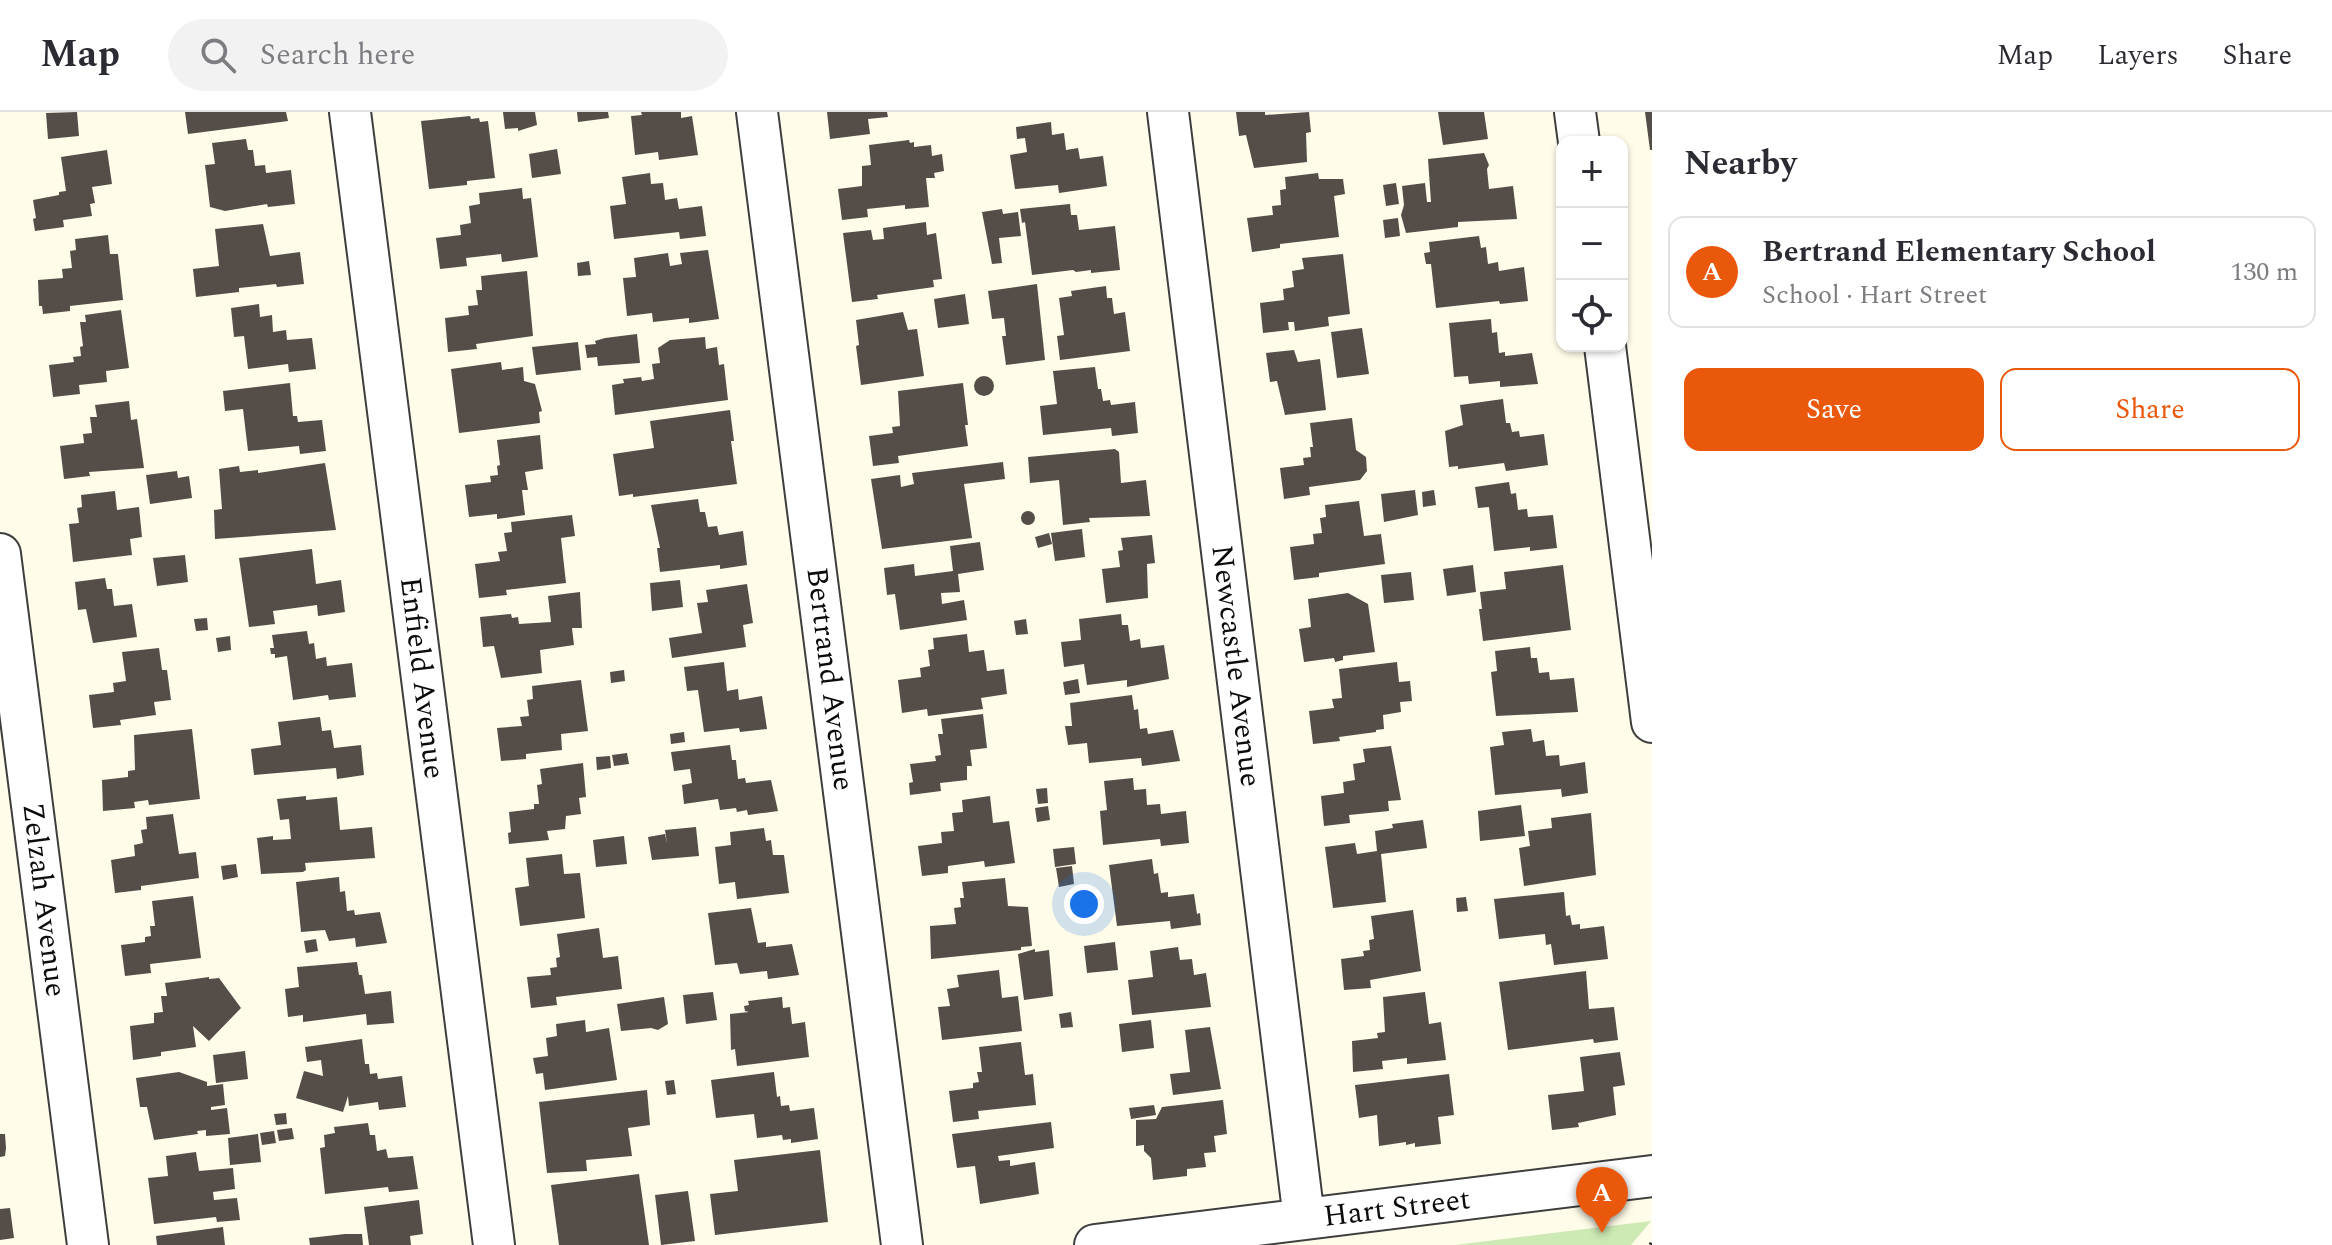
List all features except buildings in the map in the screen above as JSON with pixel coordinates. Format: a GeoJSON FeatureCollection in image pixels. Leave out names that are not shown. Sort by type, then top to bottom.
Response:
{"type":"FeatureCollection","features":[{"type":"Feature","properties":{"kind":"street","name":"Enfield Avenue"},"geometry":{"type":"LineString","coordinates":[[350,112],[494,1245]]}},
{"type":"Feature","properties":{"kind":"street","name":"Bertrand Avenue"},"geometry":{"type":"LineString","coordinates":[[757,112],[902,1245]]}},
{"type":"Feature","properties":{"kind":"street","name":"Newcastle Avenue"},"geometry":{"type":"LineString","coordinates":[[1168,112],[1304,1219]]}},
{"type":"Feature","properties":{"kind":"street"},"geometry":{"type":"LineString","coordinates":[[1575,112],[1578,136]]}},
{"type":"Feature","properties":{"kind":"street"},"geometry":{"type":"LineString","coordinates":[[1606,352],[1652,722]]}},
{"type":"Feature","properties":{"kind":"street","name":"Zelzah Avenue"},"geometry":{"type":"LineString","coordinates":[[0,554],[88,1245]]}},
{"type":"Feature","properties":{"kind":"street","name":"Hart Street"},"geometry":{"type":"LineString","coordinates":[[1095,1245],[1652,1176]]}},
{"type":"Feature","properties":{"kind":"green space"},"geometry":{"type":"Polygon","coordinates":[[[1651,1221],[1631,1245],[1455,1245],[1651,1221]]]}},
{"type":"Feature","properties":{"kind":"place","name":"Bertrand Elementary School"},"geometry":{"type":"Point","coordinates":[1602,1233]}}]}
